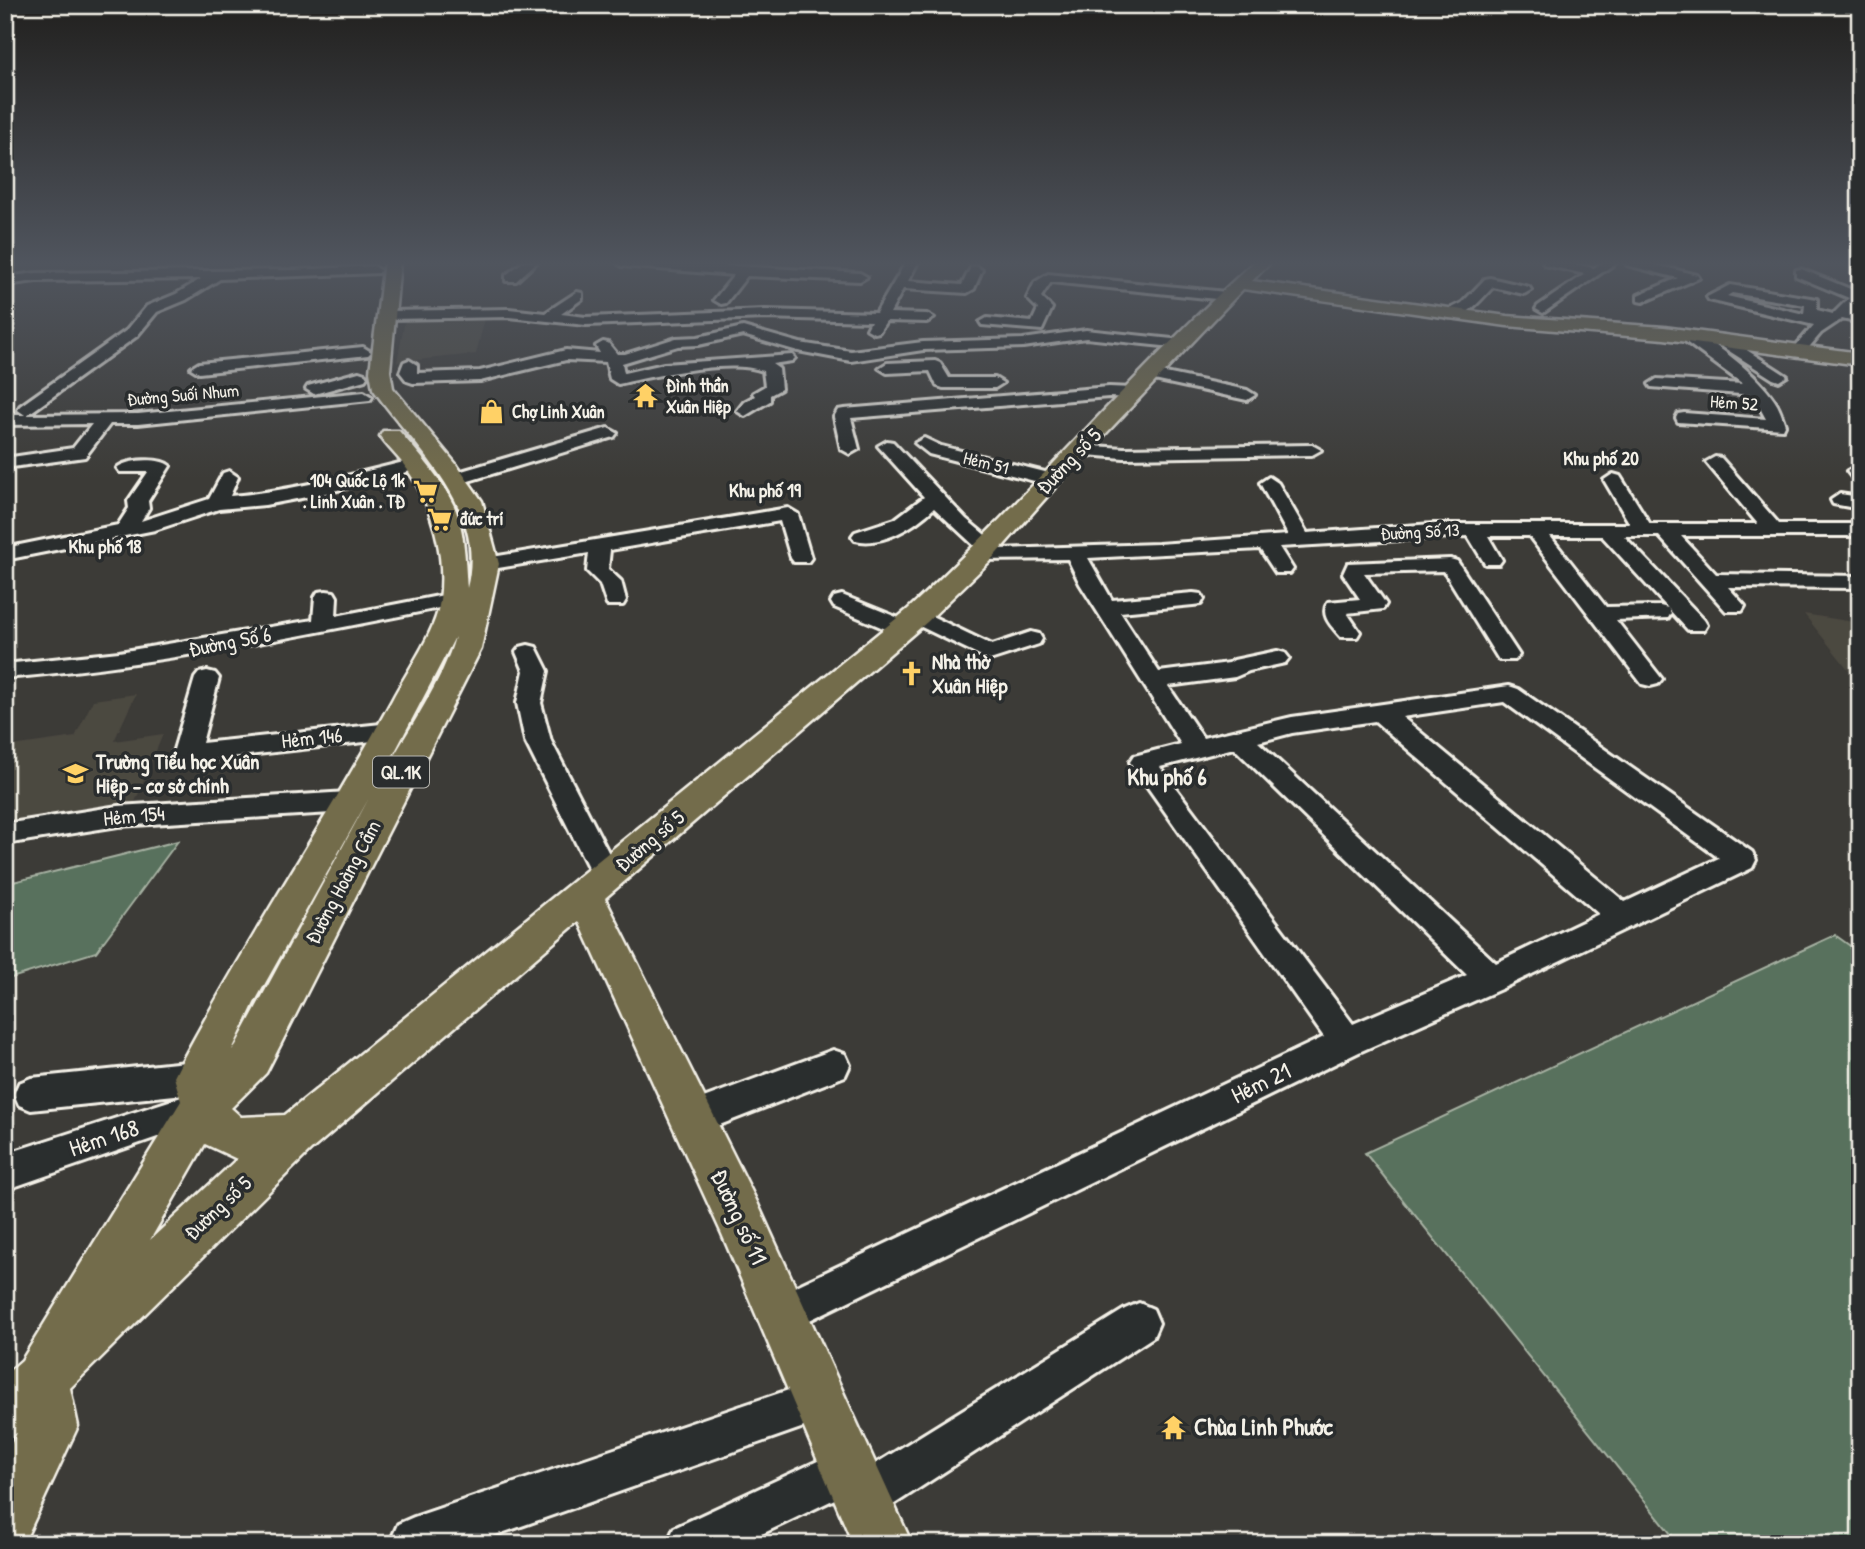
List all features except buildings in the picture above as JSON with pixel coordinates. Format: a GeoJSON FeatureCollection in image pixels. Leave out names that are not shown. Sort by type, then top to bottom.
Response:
{"type":"FeatureCollection","features":[{"type":"Feature","properties":{"kind":"main road","name":"Đường Hoàng Cầm"},"geometry":{"type":"LineString","coordinates":[[23,1395],[199,1091],[240,991],[391,731],[449,620],[454,599],[450,541],[442,507],[416,464],[371,408],[388,365],[386,334]]}},
{"type":"Feature","properties":{"kind":"main road","name":"Đường Hoàng Cầm"},"geometry":{"type":"LineString","coordinates":[[199,1091],[251,1059],[466,649],[486,564],[470,501],[383,389],[388,365],[387,334]]}},
{"type":"Feature","properties":{"kind":"main road","name":"Đường số 5"},"geometry":{"type":"LineString","coordinates":[[23,1395],[295,1135],[910,622],[985,552],[1050,479],[1191,334]]}},
{"type":"Feature","properties":{"kind":"main road"},"geometry":{"type":"LineString","coordinates":[[1669,334],[1800,349],[1860,359]]}},
{"type":"Feature","properties":{"kind":"main road","name":"Đường số 11"},"geometry":{"type":"LineString","coordinates":[[596,886],[694,1118],[783,1313],[883,1544]]}},
{"type":"Feature","properties":{"kind":"main road"},"geometry":{"type":"LineString","coordinates":[[199,1091],[215,1125],[232,1138],[260,1141],[295,1135]]}},
{"type":"Feature","properties":{"kind":"main road"},"geometry":{"type":"LineString","coordinates":[[5,1517],[50,1426],[23,1395]]}},
{"type":"Feature","properties":{"kind":"street"},"geometry":{"type":"LineString","coordinates":[[26,410],[130,334]]}},
{"type":"Feature","properties":{"kind":"street"},"geometry":{"type":"LineString","coordinates":[[595,334],[613,359],[618,379],[664,369],[787,358]]}},
{"type":"Feature","properties":{"kind":"street"},"geometry":{"type":"LineString","coordinates":[[199,368],[388,365],[408,372],[413,378],[480,376],[566,355],[613,359],[635,357],[676,342],[698,341],[728,334]]}},
{"type":"Feature","properties":{"kind":"street"},"geometry":{"type":"LineString","coordinates":[[754,334],[798,347],[851,356],[923,346],[986,359]]}},
{"type":"Feature","properties":{"kind":"street"},"geometry":{"type":"LineString","coordinates":[[867,343],[872,334]]}},
{"type":"Feature","properties":{"kind":"street"},"geometry":{"type":"LineString","coordinates":[[988,334],[986,359],[1000,401]]}},
{"type":"Feature","properties":{"kind":"street"},"geometry":{"type":"LineString","coordinates":[[887,368],[935,366],[943,383],[1023,342],[1084,334]]}},
{"type":"Feature","properties":{"kind":"street"},"geometry":{"type":"LineString","coordinates":[[1089,334],[1182,344]]}},
{"type":"Feature","properties":{"kind":"street"},"geometry":{"type":"LineString","coordinates":[[1800,349],[1816,334]]}},
{"type":"Feature","properties":{"kind":"street","name":"Hẻm 52"},"geometry":{"type":"LineString","coordinates":[[1684,418],[1777,425],[1767,401],[1757,390],[1711,349],[1687,336]]}},
{"type":"Feature","properties":{"kind":"street"},"geometry":{"type":"LineString","coordinates":[[1720,339],[1779,376]]}},
{"type":"Feature","properties":{"kind":"street"},"geometry":{"type":"LineString","coordinates":[[745,411],[750,405],[764,398],[761,393],[773,389],[771,369],[753,362]]}},
{"type":"Feature","properties":{"kind":"street"},"geometry":{"type":"LineString","coordinates":[[5,410],[164,409],[234,402],[314,389],[388,365]]}},
{"type":"Feature","properties":{"kind":"street"},"geometry":{"type":"LineString","coordinates":[[1740,376],[1659,376],[1757,390]]}},
{"type":"Feature","properties":{"kind":"street"},"geometry":{"type":"LineString","coordinates":[[850,449],[842,417],[844,414],[1109,392],[1142,384],[1247,395]]}},
{"type":"Feature","properties":{"kind":"street","name":"Đường Suối Nhum"},"geometry":{"type":"LineString","coordinates":[[5,420],[105,419],[371,408]]}},
{"type":"Feature","properties":{"kind":"street"},"geometry":{"type":"LineString","coordinates":[[5,463],[79,453],[105,419]]}},
{"type":"Feature","properties":{"kind":"street"},"geometry":{"type":"LineString","coordinates":[[455,479],[608,433]]}},
{"type":"Feature","properties":{"kind":"street","name":"Hẻm 51"},"geometry":{"type":"LineString","coordinates":[[924,443],[935,450],[1050,479]]}},
{"type":"Feature","properties":{"kind":"street"},"geometry":{"type":"LineString","coordinates":[[887,446],[985,552]]}},
{"type":"Feature","properties":{"kind":"street"},"geometry":{"type":"LineString","coordinates":[[1079,450],[1124,453],[1312,450]]}},
{"type":"Feature","properties":{"kind":"street"},"geometry":{"type":"LineString","coordinates":[[1715,462],[1774,530]]}},
{"type":"Feature","properties":{"kind":"street"},"geometry":{"type":"LineString","coordinates":[[5,574],[15,552],[155,524],[217,503],[265,499],[322,488],[416,464]]}},
{"type":"Feature","properties":{"kind":"street"},"geometry":{"type":"LineString","coordinates":[[125,468],[161,466],[138,501],[139,508],[126,529]]}},
{"type":"Feature","properties":{"kind":"street"},"geometry":{"type":"LineString","coordinates":[[217,503],[229,477]]}},
{"type":"Feature","properties":{"kind":"street"},"geometry":{"type":"LineString","coordinates":[[1613,480],[1643,529]]}},
{"type":"Feature","properties":{"kind":"street"},"geometry":{"type":"LineString","coordinates":[[1269,483],[1300,539]]}},
{"type":"Feature","properties":{"kind":"street"},"geometry":{"type":"LineString","coordinates":[[862,536],[893,530],[907,523],[936,497]]}},
{"type":"Feature","properties":{"kind":"street"},"geometry":{"type":"LineString","coordinates":[[1840,500],[1860,503]]}},
{"type":"Feature","properties":{"kind":"street"},"geometry":{"type":"LineString","coordinates":[[486,564],[788,514],[801,558]]}},
{"type":"Feature","properties":{"kind":"street"},"geometry":{"type":"LineString","coordinates":[[1534,529],[1650,679]]}},
{"type":"Feature","properties":{"kind":"street","name":"Đường Số 13"},"geometry":{"type":"LineString","coordinates":[[985,552],[1275,556],[1300,539],[1387,533],[1534,529],[1860,530]]}},
{"type":"Feature","properties":{"kind":"street"},"geometry":{"type":"LineString","coordinates":[[1606,529],[1696,625]]}},
{"type":"Feature","properties":{"kind":"street"},"geometry":{"type":"LineString","coordinates":[[1664,529],[1734,606]]}},
{"type":"Feature","properties":{"kind":"street"},"geometry":{"type":"LineString","coordinates":[[1474,530],[1492,560]]}},
{"type":"Feature","properties":{"kind":"street"},"geometry":{"type":"LineString","coordinates":[[1387,533],[1407,565]]}},
{"type":"Feature","properties":{"kind":"street"},"geometry":{"type":"LineString","coordinates":[[600,544],[597,571],[610,581],[615,600]]}},
{"type":"Feature","properties":{"kind":"street"},"geometry":{"type":"LineString","coordinates":[[1075,553],[1091,584],[1197,749]]}},
{"type":"Feature","properties":{"kind":"street"},"geometry":{"type":"LineString","coordinates":[[1215,564],[1275,556]]}},
{"type":"Feature","properties":{"kind":"street"},"geometry":{"type":"LineString","coordinates":[[1349,632],[1337,618],[1336,607],[1376,604],[1353,574],[1355,567],[1450,565],[1507,655]]}},
{"type":"Feature","properties":{"kind":"street"},"geometry":{"type":"LineString","coordinates":[[1713,580],[1860,582]]}},
{"type":"Feature","properties":{"kind":"street"},"geometry":{"type":"LineString","coordinates":[[324,624],[326,597]]}},
{"type":"Feature","properties":{"kind":"street","name":"Đường Số 6"},"geometry":{"type":"LineString","coordinates":[[5,671],[91,665],[148,657],[454,599]]}},
{"type":"Feature","properties":{"kind":"street"},"geometry":{"type":"LineString","coordinates":[[1106,607],[1193,599]]}},
{"type":"Feature","properties":{"kind":"street"},"geometry":{"type":"LineString","coordinates":[[842,602],[910,622],[990,653],[1031,639]]}},
{"type":"Feature","properties":{"kind":"street"},"geometry":{"type":"LineString","coordinates":[[1600,614],[1660,613]]}},
{"type":"Feature","properties":{"kind":"street"},"geometry":{"type":"LineString","coordinates":[[528,652],[536,671],[529,703],[538,741],[596,886]]}},
{"type":"Feature","properties":{"kind":"street"},"geometry":{"type":"LineString","coordinates":[[1153,680],[1235,670],[1242,665],[1277,658]]}},
{"type":"Feature","properties":{"kind":"street","name":"Hẻm 146"},"geometry":{"type":"LineString","coordinates":[[207,678],[186,753],[391,731]]}},
{"type":"Feature","properties":{"kind":"street","name":"Hẻm 21"},"geometry":{"type":"LineString","coordinates":[[783,1313],[1347,1042],[1492,979],[1742,860],[1509,694],[1380,712]]}},
{"type":"Feature","properties":{"kind":"street"},"geometry":{"type":"LineString","coordinates":[[1347,1042],[1143,762],[1293,724],[1380,712],[1621,916]]}},
{"type":"Feature","properties":{"kind":"street"},"geometry":{"type":"LineString","coordinates":[[1240,739],[1492,979]]}},
{"type":"Feature","properties":{"kind":"street","name":"Hẻm 154"},"geometry":{"type":"LineString","coordinates":[[5,834],[118,816],[348,802]]}},
{"type":"Feature","properties":{"kind":"street"},"geometry":{"type":"LineString","coordinates":[[694,1118],[833,1065]]}},
{"type":"Feature","properties":{"kind":"street"},"geometry":{"type":"LineString","coordinates":[[31,1094],[199,1091]]}},
{"type":"Feature","properties":{"kind":"street","name":"Hẻm 168"},"geometry":{"type":"LineString","coordinates":[[5,1171],[199,1091]]}},
{"type":"Feature","properties":{"kind":"street"},"geometry":{"type":"LineString","coordinates":[[690,1544],[857,1483],[1139,1323]]}},
{"type":"Feature","properties":{"kind":"street"},"geometry":{"type":"LineString","coordinates":[[414,1540],[821,1400]]}},
{"type":"Feature","properties":{"kind":"shaded area"},"geometry":{"type":"Polygon","coordinates":[[[402,334],[481,334],[476,354],[397,362],[402,334]]]}},
{"type":"Feature","properties":{"kind":"shaded area"},"geometry":{"type":"Polygon","coordinates":[[[1804,614],[1860,623],[1860,684],[1804,614]]]}},
{"type":"Feature","properties":{"kind":"shaded area","name":"Trường Tiểu học Xuân Hiệp - cơ sở chính"},"geometry":{"type":"Polygon","coordinates":[[[136,694],[114,741],[163,734],[135,802],[5,823],[5,747],[75,737],[93,700],[136,694]]]}},
{"type":"Feature","properties":{"kind":"green space"},"geometry":{"type":"Polygon","coordinates":[[[178,841],[96,952],[5,980],[5,884],[178,841]]]}},
{"type":"Feature","properties":{"kind":"green space"},"geometry":{"type":"Polygon","coordinates":[[[1835,935],[1860,953],[1860,1544],[1679,1544],[1365,1153],[1835,935]]]}},
{"type":"Feature","properties":{"kind":"place","name":"Đình thần Xuân Hiệp"},"geometry":{"type":"Point","coordinates":[646,396]}},
{"type":"Feature","properties":{"kind":"place","name":"Chợ Linh Xuân"},"geometry":{"type":"Point","coordinates":[492,412]}},
{"type":"Feature","properties":{"kind":"place","name":"104 Quốc Lộ 1k . Linh Xuân . TĐ"},"geometry":{"type":"Point","coordinates":[425,491]}},
{"type":"Feature","properties":{"kind":"place","name":"đức trí"},"geometry":{"type":"Point","coordinates":[440,519]}},
{"type":"Feature","properties":{"kind":"place","name":"Nhà thờ Xuân Hiệp"},"geometry":{"type":"Point","coordinates":[912,674]}},
{"type":"Feature","properties":{"kind":"place","name":"Trường Tiểu học Xuân Hiệp - cơ sở chính"},"geometry":{"type":"Point","coordinates":[76,774]}},
{"type":"Feature","properties":{"kind":"place","name":"Chùa Linh Phước"},"geometry":{"type":"Point","coordinates":[1174,1427]}},
{"type":"Feature","properties":{"kind":"district","name":"Khu phố 20"},"geometry":{"type":"Point","coordinates":[1601,458]}},
{"type":"Feature","properties":{"kind":"district","name":"Khu phố 19"},"geometry":{"type":"Point","coordinates":[765,490]}},
{"type":"Feature","properties":{"kind":"district","name":"Khu phố 18"},"geometry":{"type":"Point","coordinates":[105,546]}},
{"type":"Feature","properties":{"kind":"district","name":"Khu phố 6"},"geometry":{"type":"Point","coordinates":[1167,777]}}]}
